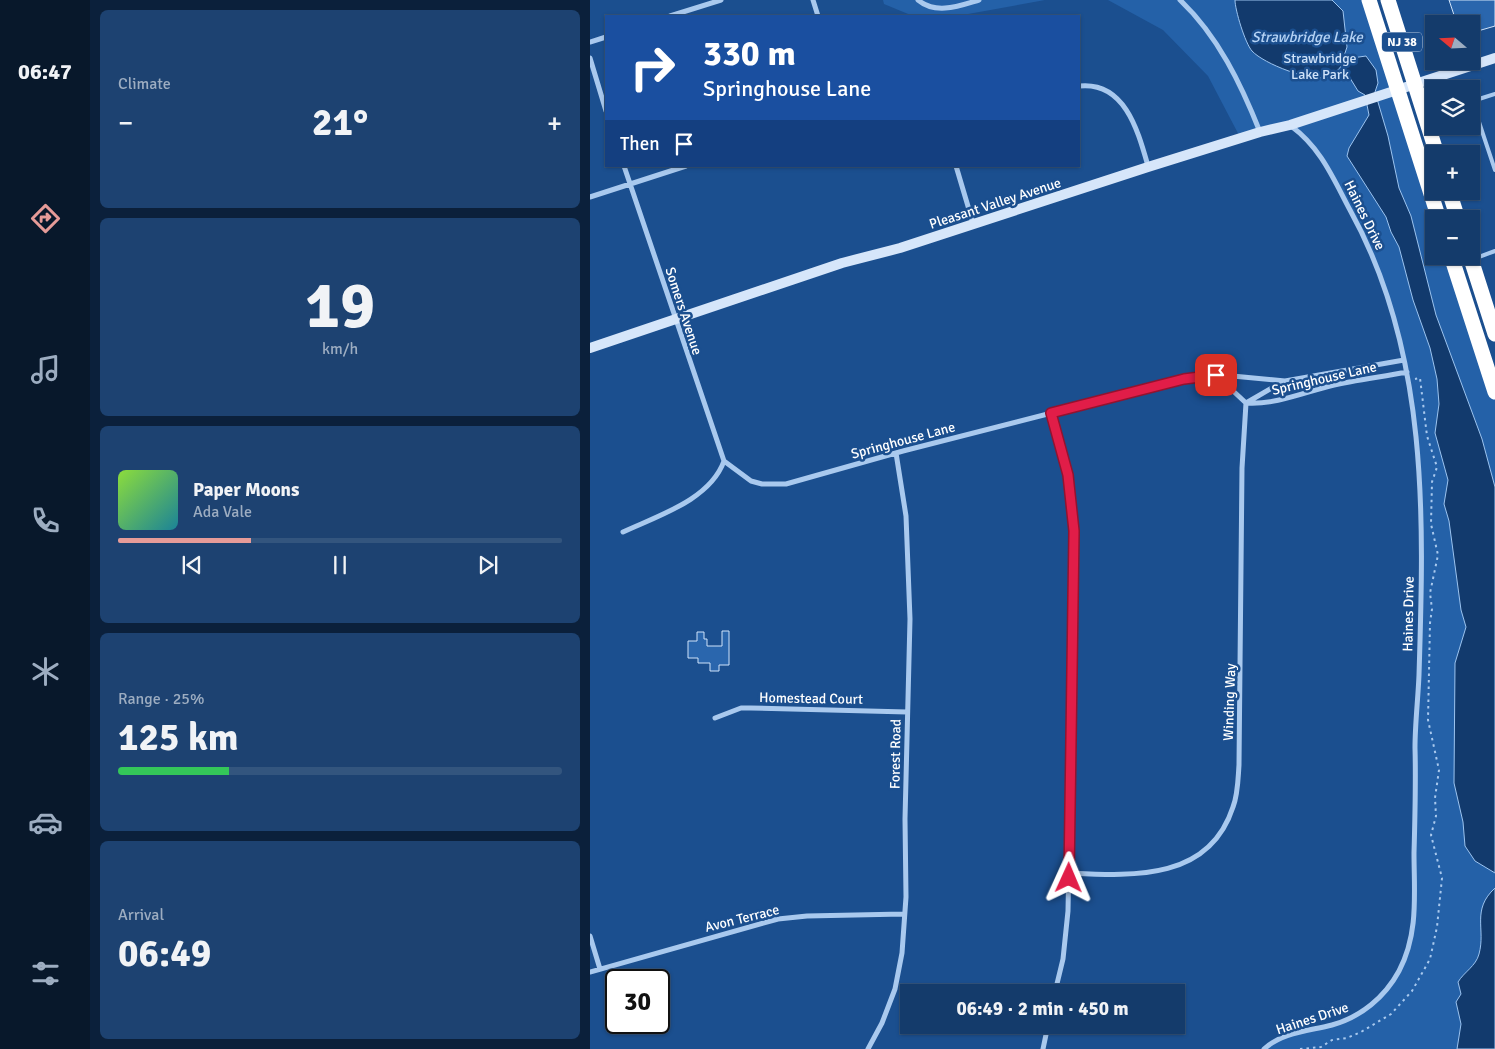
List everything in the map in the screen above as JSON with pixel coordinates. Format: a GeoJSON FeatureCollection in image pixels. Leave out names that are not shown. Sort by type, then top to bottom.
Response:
{"type":"FeatureCollection","features":[{"type":"Feature","properties":{"kind":"highway","name":"NJ 38"},"geometry":{"type":"LineString","coordinates":[[1369,0],[1436,210]]}},
{"type":"Feature","properties":{"kind":"highway","name":"NJ 38"},"geometry":{"type":"LineString","coordinates":[[1388,0],[1434,145]]}},
{"type":"Feature","properties":{"kind":"highway"},"geometry":{"type":"LineString","coordinates":[[1454,265],[1495,392]]}},
{"type":"Feature","properties":{"kind":"highway"},"geometry":{"type":"LineString","coordinates":[[1472,265],[1495,334]]}},
{"type":"Feature","properties":{"kind":"street"},"geometry":{"type":"LineString","coordinates":[[673,15],[721,0]]}},
{"type":"Feature","properties":{"kind":"street"},"geometry":{"type":"LineString","coordinates":[[813,0],[818,15]]}},
{"type":"Feature","properties":{"kind":"street"},"geometry":{"type":"LineString","coordinates":[[918,0],[934,8],[943,9],[979,0]]}},
{"type":"Feature","properties":{"kind":"street"},"geometry":{"type":"LineString","coordinates":[[1180,0],[1198,20],[1234,72],[1260,132]]}},
{"type":"Feature","properties":{"kind":"street"},"geometry":{"type":"LineString","coordinates":[[590,42],[605,36]]}},
{"type":"Feature","properties":{"kind":"street"},"geometry":{"type":"LineString","coordinates":[[590,58],[605,108]]}},
{"type":"Feature","properties":{"kind":"street","name":"Pleasant Valley Avenue"},"geometry":{"type":"LineString","coordinates":[[590,348],[842,263],[900,248],[1148,167],[1260,132],[1290,125],[1495,58]]}},
{"type":"Feature","properties":{"kind":"street"},"geometry":{"type":"LineString","coordinates":[[1080,86],[1104,88],[1114,94],[1122,103],[1138,136],[1148,167]]}},
{"type":"Feature","properties":{"kind":"street","name":"Haines Drive"},"geometry":{"type":"LineString","coordinates":[[1264,1049],[1281,1038],[1344,1021],[1366,1009],[1384,993],[1396,977],[1405,958],[1413,932],[1416,892],[1415,746],[1422,528],[1420,469],[1407,372],[1389,297],[1369,246],[1324,158],[1307,138],[1290,125]]}},
{"type":"Feature","properties":{"kind":"street","name":"Somers Avenue"},"geometry":{"type":"LineString","coordinates":[[624,167],[686,354],[724,461]]}},
{"type":"Feature","properties":{"kind":"street"},"geometry":{"type":"LineString","coordinates":[[590,198],[683,167]]}},
{"type":"Feature","properties":{"kind":"street"},"geometry":{"type":"LineString","coordinates":[[956,167],[973,223]]}},
{"type":"Feature","properties":{"kind":"street","name":"Springhouse Lane"},"geometry":{"type":"LineString","coordinates":[[724,461],[751,481],[773,485],[792,482],[896,453],[1184,379],[1216,375],[1285,381],[1404,360]]}},
{"type":"Feature","properties":{"kind":"street","name":"Springhouse Lane"},"geometry":{"type":"LineString","coordinates":[[1246,403],[1275,401],[1346,382],[1407,372]]}},
{"type":"Feature","properties":{"kind":"street"},"geometry":{"type":"LineString","coordinates":[[1216,375],[1246,403]]}},
{"type":"Feature","properties":{"kind":"street","name":"Springhouse Lane"},"geometry":{"type":"LineString","coordinates":[[1246,403],[1285,381]]}},
{"type":"Feature","properties":{"kind":"street","name":"Winding Way"},"geometry":{"type":"LineString","coordinates":[[1070,873],[1152,873],[1174,868],[1206,849],[1222,830],[1234,806],[1239,765],[1242,468],[1246,403]]}},
{"type":"Feature","properties":{"kind":"street"},"geometry":{"type":"LineString","coordinates":[[1051,413],[1068,475],[1074,531],[1070,873],[1065,943],[1057,984]]}},
{"type":"Feature","properties":{"kind":"street","name":"Forest Road"},"geometry":{"type":"LineString","coordinates":[[868,1049],[882,1023],[895,989],[902,954],[903,914],[906,897],[910,637],[908,547],[906,516],[896,453]]}},
{"type":"Feature","properties":{"kind":"street"},"geometry":{"type":"LineString","coordinates":[[623,532],[678,506],[697,494],[716,478],[724,461]]}},
{"type":"Feature","properties":{"kind":"street","name":"Homestead Court"},"geometry":{"type":"LineString","coordinates":[[715,718],[741,708],[908,712]]}},
{"type":"Feature","properties":{"kind":"street","name":"Avon Terrace"},"geometry":{"type":"LineString","coordinates":[[590,972],[778,919],[807,916],[903,914]]}},
{"type":"Feature","properties":{"kind":"street"},"geometry":{"type":"LineString","coordinates":[[590,936],[600,969]]}},
{"type":"Feature","properties":{"kind":"street"},"geometry":{"type":"LineString","coordinates":[[1043,1049],[1046,1034]]}},
{"type":"Feature","properties":{"kind":"lane"},"geometry":{"type":"LineString","coordinates":[[1495,94],[1479,99],[1475,110],[1495,170]]}},
{"type":"Feature","properties":{"kind":"lane"},"geometry":{"type":"LineString","coordinates":[[1480,256],[1495,252]]}},
{"type":"Feature","properties":{"kind":"green space"},"geometry":{"type":"Polygon","coordinates":[[[883,0],[1045,0],[962,15],[911,15],[884,4],[883,0]]]}},
{"type":"Feature","properties":{"kind":"green space","name":"Strawbridge Lake Park"},"geometry":{"type":"Polygon","coordinates":[[[1108,0],[1369,0],[1425,189],[1425,200],[1428,200],[1431,210],[1425,210],[1425,265],[1454,265],[1495,392],[1495,1049],[1266,1049],[1270,1044],[1304,1031],[1344,1021],[1367,1009],[1399,971],[1413,932],[1422,528],[1417,437],[1404,360],[1381,275],[1349,208],[1312,144],[1290,125],[1241,139],[1208,76],[1163,30],[1108,0]]]}},
{"type":"Feature","properties":{"kind":"water","name":"Strawbridge Lake"},"geometry":{"type":"Polygon","coordinates":[[[1235,0],[1332,0],[1343,11],[1347,47],[1344,56],[1352,58],[1366,56],[1376,70],[1378,83],[1375,92],[1388,136],[1399,188],[1411,216],[1436,315],[1482,439],[1495,487],[1495,873],[1475,861],[1465,846],[1463,822],[1454,783],[1455,663],[1466,627],[1461,610],[1449,521],[1444,504],[1448,480],[1435,433],[1439,404],[1437,379],[1430,348],[1413,300],[1399,247],[1386,217],[1347,156],[1349,148],[1369,115],[1365,95],[1358,91],[1342,65],[1330,76],[1310,77],[1288,71],[1258,56],[1252,51],[1246,41],[1235,0]]]}},
{"type":"Feature","properties":{"kind":"water"},"geometry":{"type":"Polygon","coordinates":[[[1495,888],[1495,1049],[1457,1049],[1461,1024],[1456,1002],[1461,994],[1458,982],[1473,965],[1479,954],[1481,945],[1481,912],[1483,904],[1495,888]]]}},
{"type":"Feature","properties":{"kind":"building"},"geometry":{"type":"Polygon","coordinates":[[[1449,0],[1495,0],[1495,26],[1480,30],[1480,15],[1454,15],[1449,0]]]}},
{"type":"Feature","properties":{"kind":"building"},"geometry":{"type":"Polygon","coordinates":[[[722,631],[729,631],[729,665],[719,665],[719,671],[710,671],[710,663],[698,663],[698,658],[688,658],[688,641],[697,641],[697,632],[704,632],[707,646],[722,646],[722,631]]]}},
{"type":"Feature","properties":{"kind":"route"},"geometry":{"type":"LineString","coordinates":[[1069,878],[1075,580],[1074,516],[1068,475],[1051,413],[1196,376],[1216,375]]}}]}
